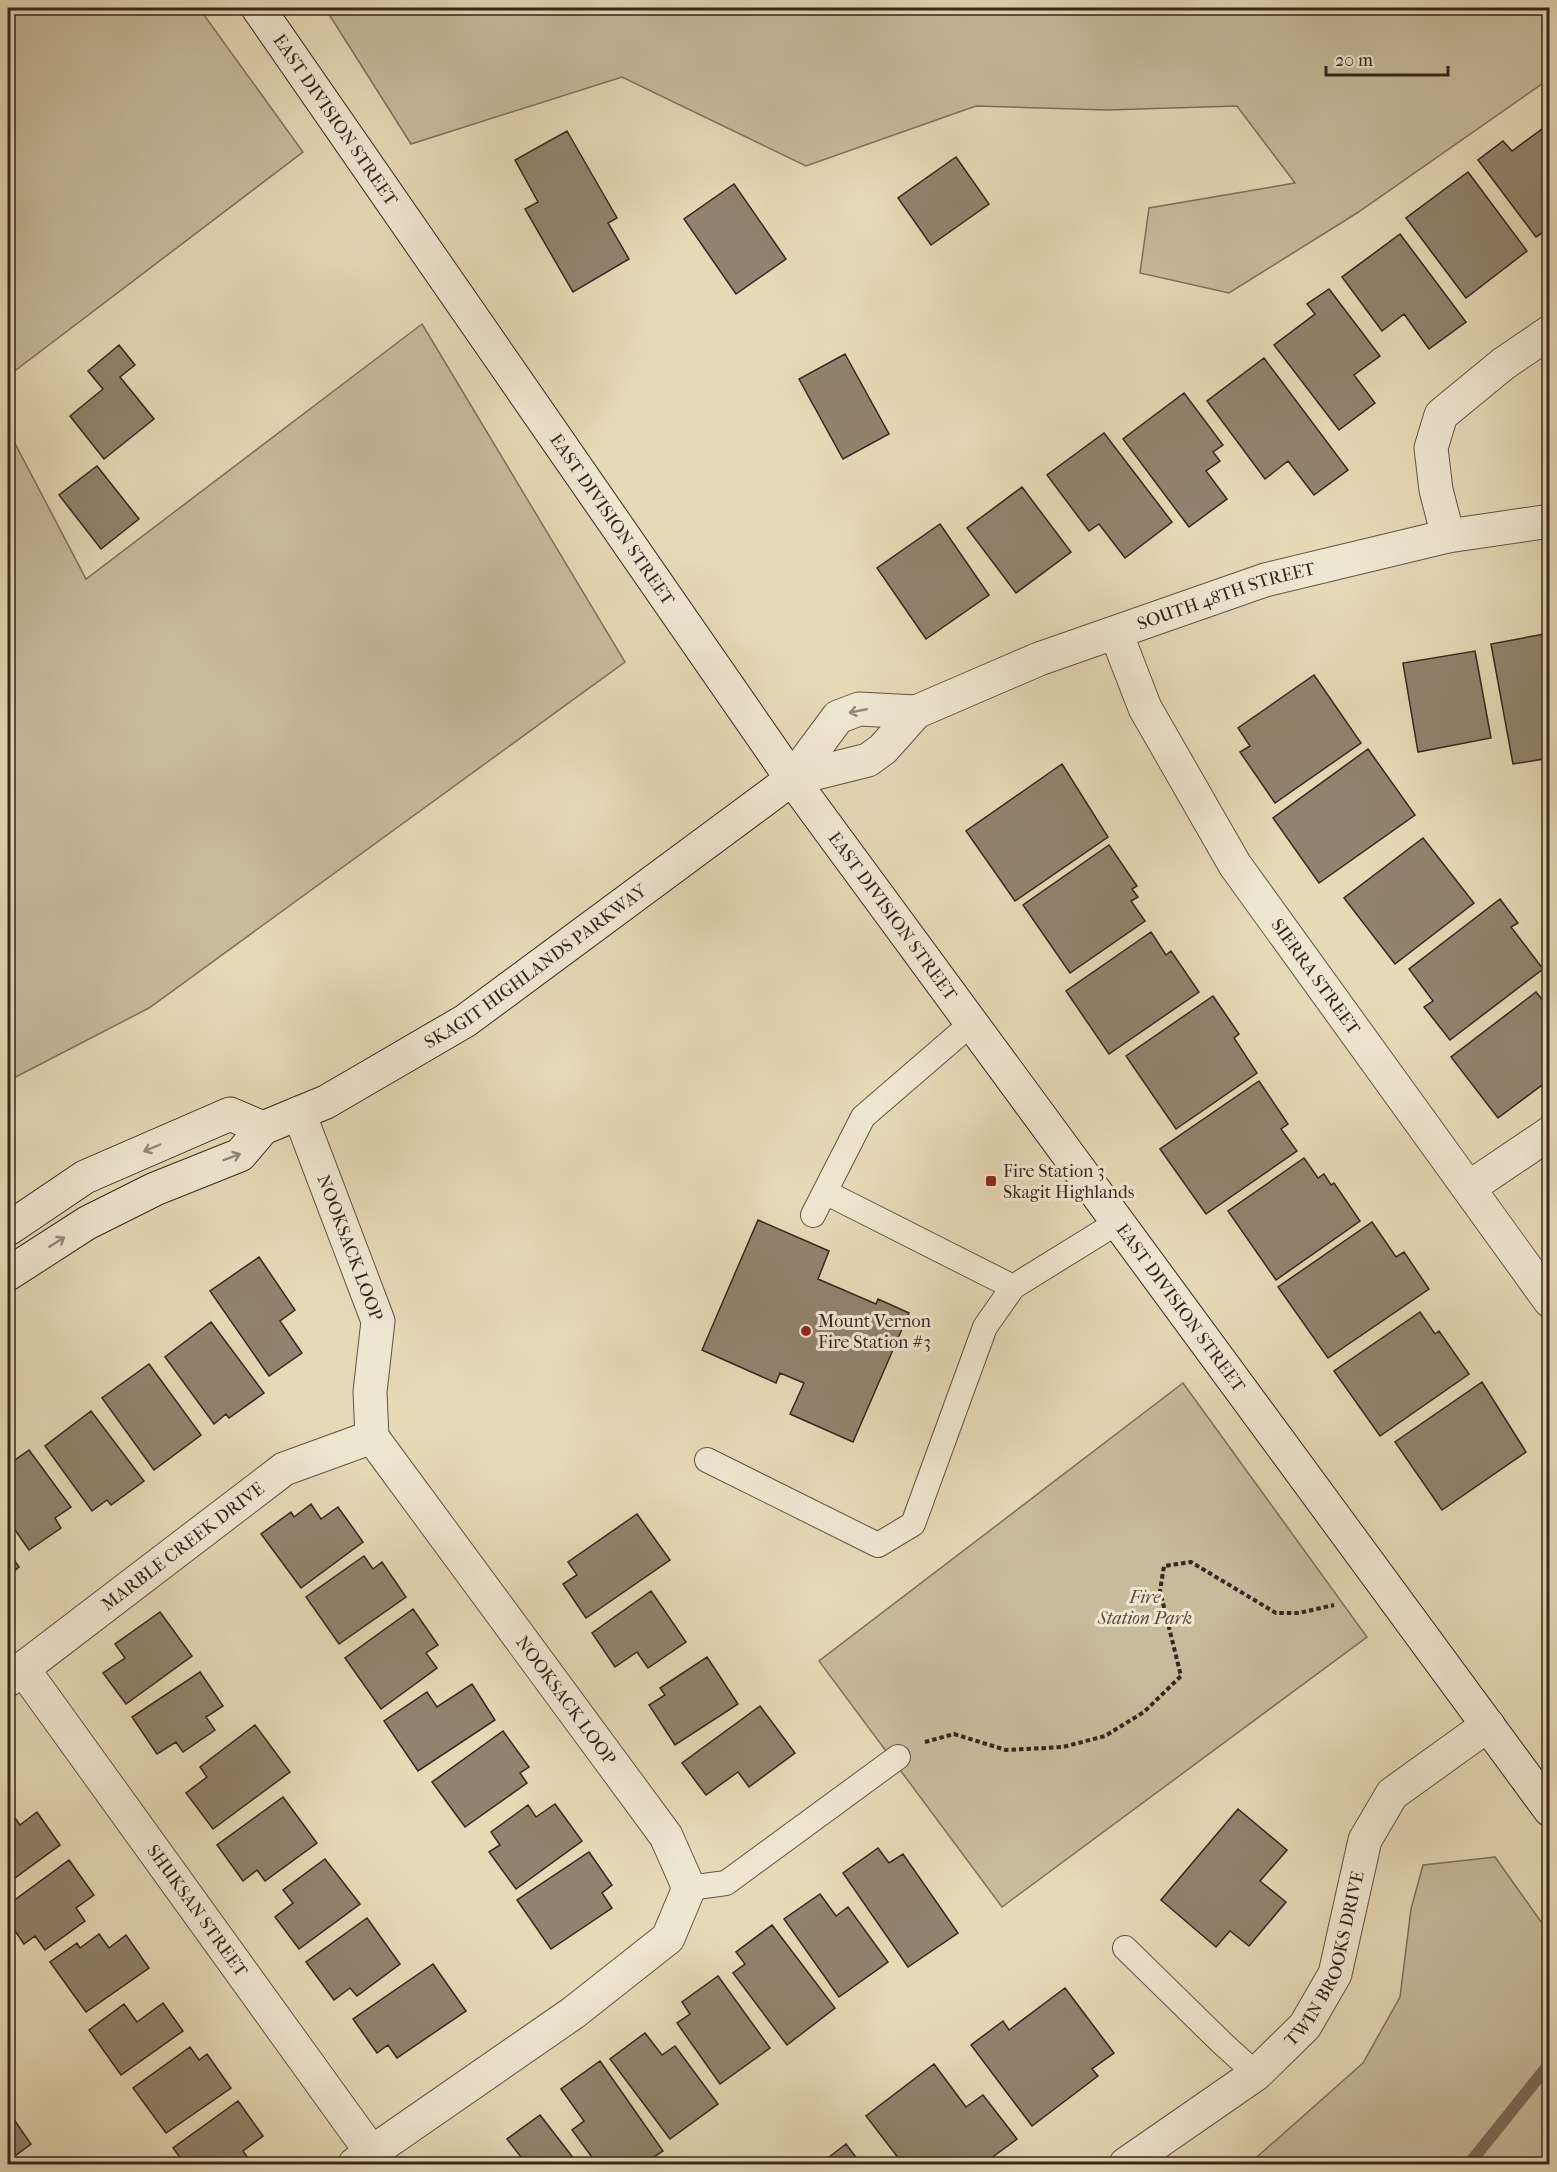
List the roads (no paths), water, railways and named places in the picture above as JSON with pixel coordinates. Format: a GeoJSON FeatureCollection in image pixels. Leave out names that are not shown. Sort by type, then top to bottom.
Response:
{"type":"FeatureCollection","features":[{"type":"Feature","properties":{"kind":"street","name":"EAST DIVISION STREET"},"geometry":{"type":"LineString","coordinates":[[258,8],[792,779],[1550,1810]]}},
{"type":"Feature","properties":{"kind":"street"},"geometry":{"type":"LineString","coordinates":[[1448,536],[1436,490],[1431,448],[1441,415],[1503,364],[1550,332]]}},
{"type":"Feature","properties":{"kind":"street","name":"SOUTH 48TH STREET"},"geometry":{"type":"LineString","coordinates":[[792,779],[868,760],[883,749],[916,712],[1040,659],[1265,580],[1448,536],[1550,520]]}},
{"type":"Feature","properties":{"kind":"street","name":"SIERRA STREET"},"geometry":{"type":"LineString","coordinates":[[1116,633],[1145,708],[1235,865],[1550,1301]]}},
{"type":"Feature","properties":{"kind":"street","name":"SOUTH 48TH STREET"},"geometry":{"type":"LineString","coordinates":[[792,779],[838,717],[859,709],[916,712]]}},
{"type":"Feature","properties":{"kind":"street","name":"SKAGIT HIGHLANDS PARKWAY"},"geometry":{"type":"LineString","coordinates":[[8,1274],[87,1223],[155,1189],[240,1155],[263,1128],[326,1102],[465,1021],[792,779]]}},
{"type":"Feature","properties":{"kind":"street","name":"NOOKSACK LOOP"},"geometry":{"type":"LineString","coordinates":[[299,1113],[378,1321],[370,1392],[372,1437],[666,1836],[689,1888]]}},
{"type":"Feature","properties":{"kind":"street"},"geometry":{"type":"LineString","coordinates":[[8,1229],[85,1177],[230,1114],[263,1128]]}},
{"type":"Feature","properties":{"kind":"street"},"geometry":{"type":"LineString","coordinates":[[1470,1188],[1550,1133]]}},
{"type":"Feature","properties":{"kind":"street","name":"MARBLE CREEK DRIVE"},"geometry":{"type":"LineString","coordinates":[[15,1674],[284,1469],[372,1437]]}},
{"type":"Feature","properties":{"kind":"street","name":"SHUKSAN STREET"},"geometry":{"type":"LineString","coordinates":[[15,1674],[363,2159]]}},
{"type":"Feature","properties":{"kind":"street","name":"TWIN BROOKS DRIVE"},"geometry":{"type":"LineString","coordinates":[[1126,2164],[1256,2074],[1305,2026],[1335,1974],[1365,1840],[1392,1794],[1488,1725]]}},
{"type":"Feature","properties":{"kind":"street"},"geometry":{"type":"LineString","coordinates":[[363,2159],[573,2013],[668,1938],[689,1888]]}},
{"type":"Feature","properties":{"kind":"lane"},"geometry":{"type":"LineString","coordinates":[[813,1215],[863,1117],[972,1023]]}},
{"type":"Feature","properties":{"kind":"lane"},"geometry":{"type":"LineString","coordinates":[[825,1192],[1013,1287]]}},
{"type":"Feature","properties":{"kind":"lane"},"geometry":{"type":"LineString","coordinates":[[707,1460],[878,1545],[913,1524],[984,1327],[1013,1287],[1118,1222]]}},
{"type":"Feature","properties":{"kind":"lane"},"geometry":{"type":"LineString","coordinates":[[689,1888],[726,1883],[898,1757]]}},
{"type":"Feature","properties":{"kind":"lane"},"geometry":{"type":"LineString","coordinates":[[1125,1948],[1256,2074]]}},
{"type":"Feature","properties":{"kind":"waterway"},"geometry":{"type":"LineString","coordinates":[[1469,2164],[1550,2063]]}},
{"type":"Feature","properties":{"kind":"place","name":"Fire Station 3 Skagit Highlands"},"geometry":{"type":"Point","coordinates":[991,1181]}},
{"type":"Feature","properties":{"kind":"place","name":"Mount Vernon Fire Station #3"},"geometry":{"type":"Point","coordinates":[806,1331]}},
{"type":"Feature","properties":{"kind":"park label","name":"Fire Station Park"},"geometry":{"type":"Point","coordinates":[1145,1607]}}]}
